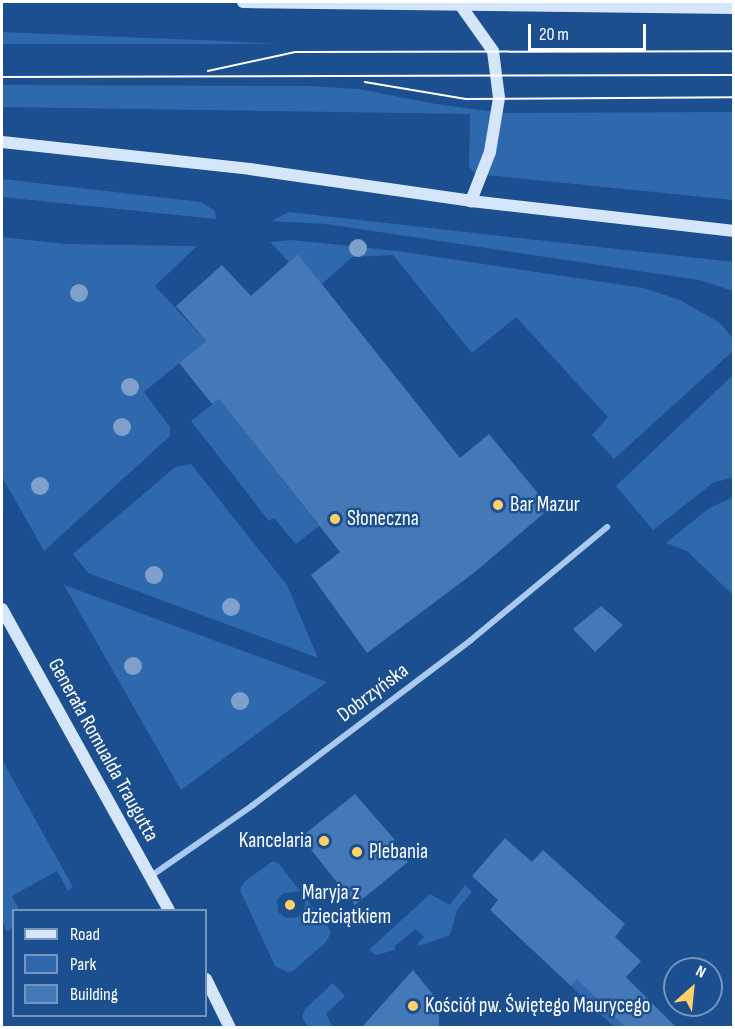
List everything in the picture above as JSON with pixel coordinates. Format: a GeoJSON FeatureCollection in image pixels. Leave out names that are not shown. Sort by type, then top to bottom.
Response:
{"type":"FeatureCollection","features":[{"type":"Feature","properties":{"kind":"main road"},"geometry":{"type":"LineString","coordinates":[[243,2],[734,8]]}},
{"type":"Feature","properties":{"kind":"main road"},"geometry":{"type":"LineString","coordinates":[[461,6],[493,51],[499,98],[490,152],[471,201]]}},
{"type":"Feature","properties":{"kind":"main road"},"geometry":{"type":"LineString","coordinates":[[2,142],[250,169],[471,201],[734,231]]}},
{"type":"Feature","properties":{"kind":"main road","name":"Generała Romualda Traugutta"},"geometry":{"type":"LineString","coordinates":[[2,609],[168,909]]}},
{"type":"Feature","properties":{"kind":"main road"},"geometry":{"type":"LineString","coordinates":[[207,981],[230,1028]]}},
{"type":"Feature","properties":{"kind":"street","name":"Dobrzyńska"},"geometry":{"type":"LineString","coordinates":[[151,876],[254,805],[471,640],[607,527]]}},
{"type":"Feature","properties":{"kind":"green space"},"geometry":{"type":"Polygon","coordinates":[[[2,32],[223,41],[275,44],[2,44],[2,32]]]}},
{"type":"Feature","properties":{"kind":"green space"},"geometry":{"type":"Polygon","coordinates":[[[2,85],[308,86],[359,89],[436,104],[502,113],[733,112],[733,200],[476,174],[469,167],[470,114],[2,107],[2,85]]]}},
{"type":"Feature","properties":{"kind":"green space"},"geometry":{"type":"Polygon","coordinates":[[[2,179],[201,202],[215,211],[216,219],[2,197],[2,179]]]}},
{"type":"Feature","properties":{"kind":"green space"},"geometry":{"type":"Polygon","coordinates":[[[289,212],[733,262],[733,291],[699,280],[326,224],[272,221],[289,212]]]}},
{"type":"Feature","properties":{"kind":"green space"},"geometry":{"type":"Polygon","coordinates":[[[2,237],[65,244],[197,246],[155,286],[206,341],[144,392],[170,427],[170,436],[44,551],[2,477],[2,237]]]}},
{"type":"Feature","properties":{"kind":"green space"},"geometry":{"type":"Polygon","coordinates":[[[291,240],[397,251],[643,288],[680,300],[720,323],[733,339],[733,351],[614,459],[592,435],[608,417],[516,317],[472,353],[393,255],[352,257],[322,284],[298,254],[289,262],[270,242],[291,240]]]}},
{"type":"Feature","properties":{"kind":"green space"},"geometry":{"type":"Polygon","coordinates":[[[733,375],[733,478],[714,482],[653,530],[616,486],[733,375]]]}},
{"type":"Feature","properties":{"kind":"green space"},"geometry":{"type":"Polygon","coordinates":[[[219,399],[319,526],[296,544],[274,518],[269,521],[191,421],[219,399]]]}},
{"type":"Feature","properties":{"kind":"green space"},"geometry":{"type":"Polygon","coordinates":[[[191,464],[287,585],[318,658],[88,573],[73,554],[175,467],[191,464]]]}},
{"type":"Feature","properties":{"kind":"green space"},"geometry":{"type":"Polygon","coordinates":[[[733,497],[733,595],[687,551],[666,543],[708,509],[733,497]]]}},
{"type":"Feature","properties":{"kind":"green space"},"geometry":{"type":"Polygon","coordinates":[[[64,585],[327,682],[181,790],[64,585]]]}},
{"type":"Feature","properties":{"kind":"green space"},"geometry":{"type":"Polygon","coordinates":[[[2,760],[73,887],[68,891],[57,871],[12,896],[18,909],[12,909],[12,929],[7,932],[2,921],[2,760]]]}},
{"type":"Feature","properties":{"kind":"green space"},"geometry":{"type":"Polygon","coordinates":[[[273,861],[279,864],[300,891],[282,894],[277,900],[278,912],[286,918],[298,917],[304,910],[306,899],[331,933],[326,942],[293,971],[287,972],[275,966],[240,890],[244,882],[273,861]]]}},
{"type":"Feature","properties":{"kind":"green space"},"geometry":{"type":"Polygon","coordinates":[[[465,885],[472,892],[457,910],[450,935],[419,946],[417,944],[424,937],[415,929],[395,946],[395,950],[376,955],[369,950],[430,894],[450,905],[465,885]]]}},
{"type":"Feature","properties":{"kind":"green space"},"geometry":{"type":"Polygon","coordinates":[[[580,975],[601,1003],[626,1027],[614,1027],[571,986],[580,975]]]}},
{"type":"Feature","properties":{"kind":"green space"},"geometry":{"type":"Polygon","coordinates":[[[333,983],[345,996],[326,1014],[333,1027],[308,1027],[302,1017],[305,1009],[333,983]]]}},
{"type":"Feature","properties":{"kind":"building"},"geometry":{"type":"Polygon","coordinates":[[[298,254],[460,458],[489,434],[550,508],[475,572],[367,653],[311,575],[340,552],[219,399],[212,404],[179,363],[206,341],[176,306],[222,265],[251,296],[298,254]]]}},
{"type":"Feature","properties":{"kind":"building"},"geometry":{"type":"Polygon","coordinates":[[[601,606],[623,625],[595,652],[573,629],[601,606]]]}},
{"type":"Feature","properties":{"kind":"building","name":"Plebania"},"geometry":{"type":"Polygon","coordinates":[[[355,794],[395,840],[392,842],[408,862],[355,905],[301,837],[355,794]]]}},
{"type":"Feature","properties":{"kind":"building"},"geometry":{"type":"Polygon","coordinates":[[[505,838],[532,862],[543,850],[625,924],[615,937],[641,961],[626,977],[663,1014],[663,1017],[666,1017],[677,1028],[626,1028],[577,979],[571,986],[490,910],[498,900],[472,876],[505,838]]]}},
{"type":"Feature","properties":{"kind":"building","name":"Kościół pw. Świętego Maurycego"},"geometry":{"type":"Polygon","coordinates":[[[413,970],[439,1002],[439,1028],[361,1028],[413,970]]]}},
{"type":"Feature","properties":{"kind":"tram line"},"geometry":{"type":"LineString","coordinates":[[208,71],[295,52],[734,51]]}},
{"type":"Feature","properties":{"kind":"tram line"},"geometry":{"type":"LineString","coordinates":[[2,77],[734,75]]}},
{"type":"Feature","properties":{"kind":"tram line"},"geometry":{"type":"LineString","coordinates":[[365,82],[466,99],[734,97]]}},
{"type":"Feature","properties":{"kind":"place","name":"Bar Mazur"},"geometry":{"type":"Point","coordinates":[498,505]}},
{"type":"Feature","properties":{"kind":"place","name":"Słoneczna"},"geometry":{"type":"Point","coordinates":[335,519]}},
{"type":"Feature","properties":{"kind":"place","name":"Kancelaria"},"geometry":{"type":"Point","coordinates":[324,841]}},
{"type":"Feature","properties":{"kind":"place","name":"Plebania"},"geometry":{"type":"Point","coordinates":[357,852]}},
{"type":"Feature","properties":{"kind":"place","name":"Maryja z dzieciątkiem"},"geometry":{"type":"Point","coordinates":[290,905]}},
{"type":"Feature","properties":{"kind":"place","name":"Kościół pw. Świętego Maurycego"},"geometry":{"type":"Point","coordinates":[413,1006]}}]}
